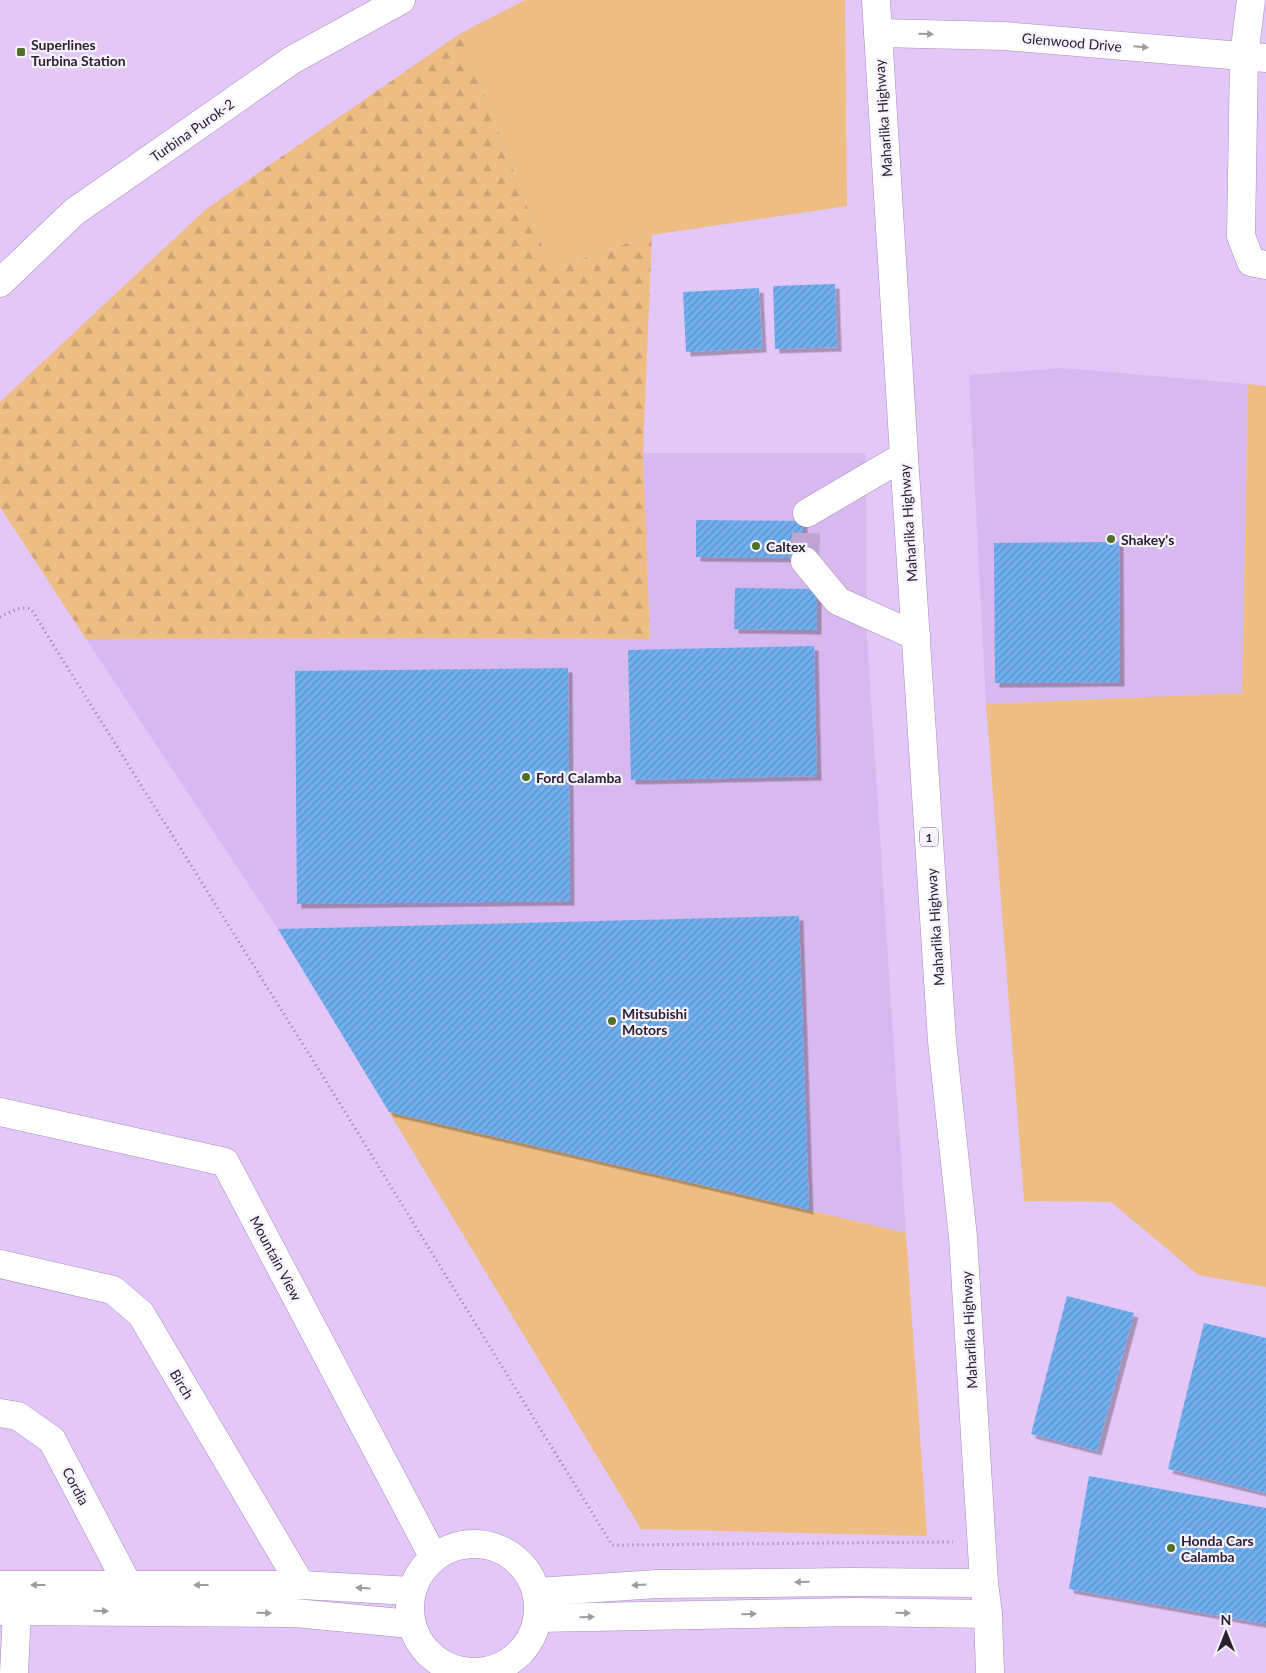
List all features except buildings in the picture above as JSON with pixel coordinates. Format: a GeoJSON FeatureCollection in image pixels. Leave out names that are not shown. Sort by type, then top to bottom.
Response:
{"type":"FeatureCollection","features":[{"type":"Feature","properties":{"kind":"main road","name":"Turbina Purok-2"},"geometry":{"type":"LineString","coordinates":[[0,284],[74,212],[292,60],[401,0]]}},
{"type":"Feature","properties":{"kind":"main road","name":"Maharlika Highway"},"geometry":{"type":"LineString","coordinates":[[876,0],[942,1040],[963,1237],[984,1582],[988,1614],[990,1673]]}},
{"type":"Feature","properties":{"kind":"main road"},"geometry":{"type":"LineString","coordinates":[[1251,0],[1255,57],[1241,236],[1251,262],[1266,265]]}},
{"type":"Feature","properties":{"kind":"main road","name":"Glenwood Drive"},"geometry":{"type":"LineString","coordinates":[[878,33],[1005,36],[1255,57]]}},
{"type":"Feature","properties":{"kind":"main road"},"geometry":{"type":"LineString","coordinates":[[807,513],[904,456]]}},
{"type":"Feature","properties":{"kind":"main road"},"geometry":{"type":"LineString","coordinates":[[805,561],[838,601],[916,636]]}},
{"type":"Feature","properties":{"kind":"main road","name":"Mountain View"},"geometry":{"type":"LineString","coordinates":[[0,1112],[225,1162],[434,1558]]}},
{"type":"Feature","properties":{"kind":"main road","name":"Birch"},"geometry":{"type":"LineString","coordinates":[[0,1264],[113,1290],[141,1314],[301,1585]]}},
{"type":"Feature","properties":{"kind":"main road","name":"Cordia"},"geometry":{"type":"LineString","coordinates":[[0,1412],[18,1416],[52,1440],[128,1585]]}},
{"type":"Feature","properties":{"kind":"main road"},"geometry":{"type":"LineString","coordinates":[[473,1544],[494,1547],[513,1557],[528,1572],[537,1592],[538,1618],[532,1636],[509,1669],[468,1672],[449,1668],[432,1657],[419,1642],[411,1624],[409,1608],[412,1591],[420,1573],[434,1558],[460,1546],[473,1544]]}},
{"type":"Feature","properties":{"kind":"main road"},"geometry":{"type":"LineString","coordinates":[[537,1592],[657,1584],[984,1582]]}},
{"type":"Feature","properties":{"kind":"main road"},"geometry":{"type":"LineString","coordinates":[[0,1585],[301,1585],[412,1591]]}},
{"type":"Feature","properties":{"kind":"main road"},"geometry":{"type":"LineString","coordinates":[[14,1673],[9,1611],[295,1613],[411,1624]]}},
{"type":"Feature","properties":{"kind":"main road"},"geometry":{"type":"LineString","coordinates":[[538,1618],[855,1612],[988,1614]]}},
{"type":"Feature","properties":{"kind":"path"},"geometry":{"type":"LineString","coordinates":[[0,617],[25,608],[31,609],[337,1099],[612,1545],[982,1542]]}},
{"type":"Feature","properties":{"kind":"shaded area","name":"Shakey's"},"geometry":{"type":"Polygon","coordinates":[[[1063,368],[1248,384],[1242,694],[986,704],[969,375],[1063,368]]]}},
{"type":"Feature","properties":{"kind":"shaded area"},"geometry":{"type":"Polygon","coordinates":[[[643,453],[866,453],[867,638],[906,1233],[389,1112],[278,929],[86,639],[650,639],[643,453]]]}},
{"type":"Feature","properties":{"kind":"green space"},"geometry":{"type":"Polygon","coordinates":[[[525,0],[845,0],[847,206],[652,235],[551,269],[461,33],[525,0]]]}},
{"type":"Feature","properties":{"kind":"green space"},"geometry":{"type":"Polygon","coordinates":[[[461,33],[551,269],[652,235],[643,453],[650,639],[86,639],[0,507],[0,402],[206,209],[461,33]]]}},
{"type":"Feature","properties":{"kind":"green space"},"geometry":{"type":"Polygon","coordinates":[[[1248,384],[1266,386],[1266,1287],[1198,1275],[1111,1202],[1024,1201],[986,704],[1242,693],[1248,384]]]}},
{"type":"Feature","properties":{"kind":"green space"},"geometry":{"type":"Polygon","coordinates":[[[389,1112],[906,1233],[927,1536],[641,1529],[389,1112]]]}},
{"type":"Feature","properties":{"kind":"tunnel"},"geometry":{"type":"LineString","coordinates":[[805,561],[807,513]]}},
{"type":"Feature","properties":{"kind":"place","name":"Superlines Turbina Station"},"geometry":{"type":"Point","coordinates":[21,52]}},
{"type":"Feature","properties":{"kind":"place","name":"Shakey's"},"geometry":{"type":"Point","coordinates":[1111,539]}},
{"type":"Feature","properties":{"kind":"place","name":"Caltex"},"geometry":{"type":"Point","coordinates":[756,546]}},
{"type":"Feature","properties":{"kind":"place","name":"Ford Calamba"},"geometry":{"type":"Point","coordinates":[526,777]}},
{"type":"Feature","properties":{"kind":"place","name":"Mitsubishi Motors"},"geometry":{"type":"Point","coordinates":[612,1021]}},
{"type":"Feature","properties":{"kind":"place","name":"Honda Cars Calamba"},"geometry":{"type":"Point","coordinates":[1171,1548]}}]}
